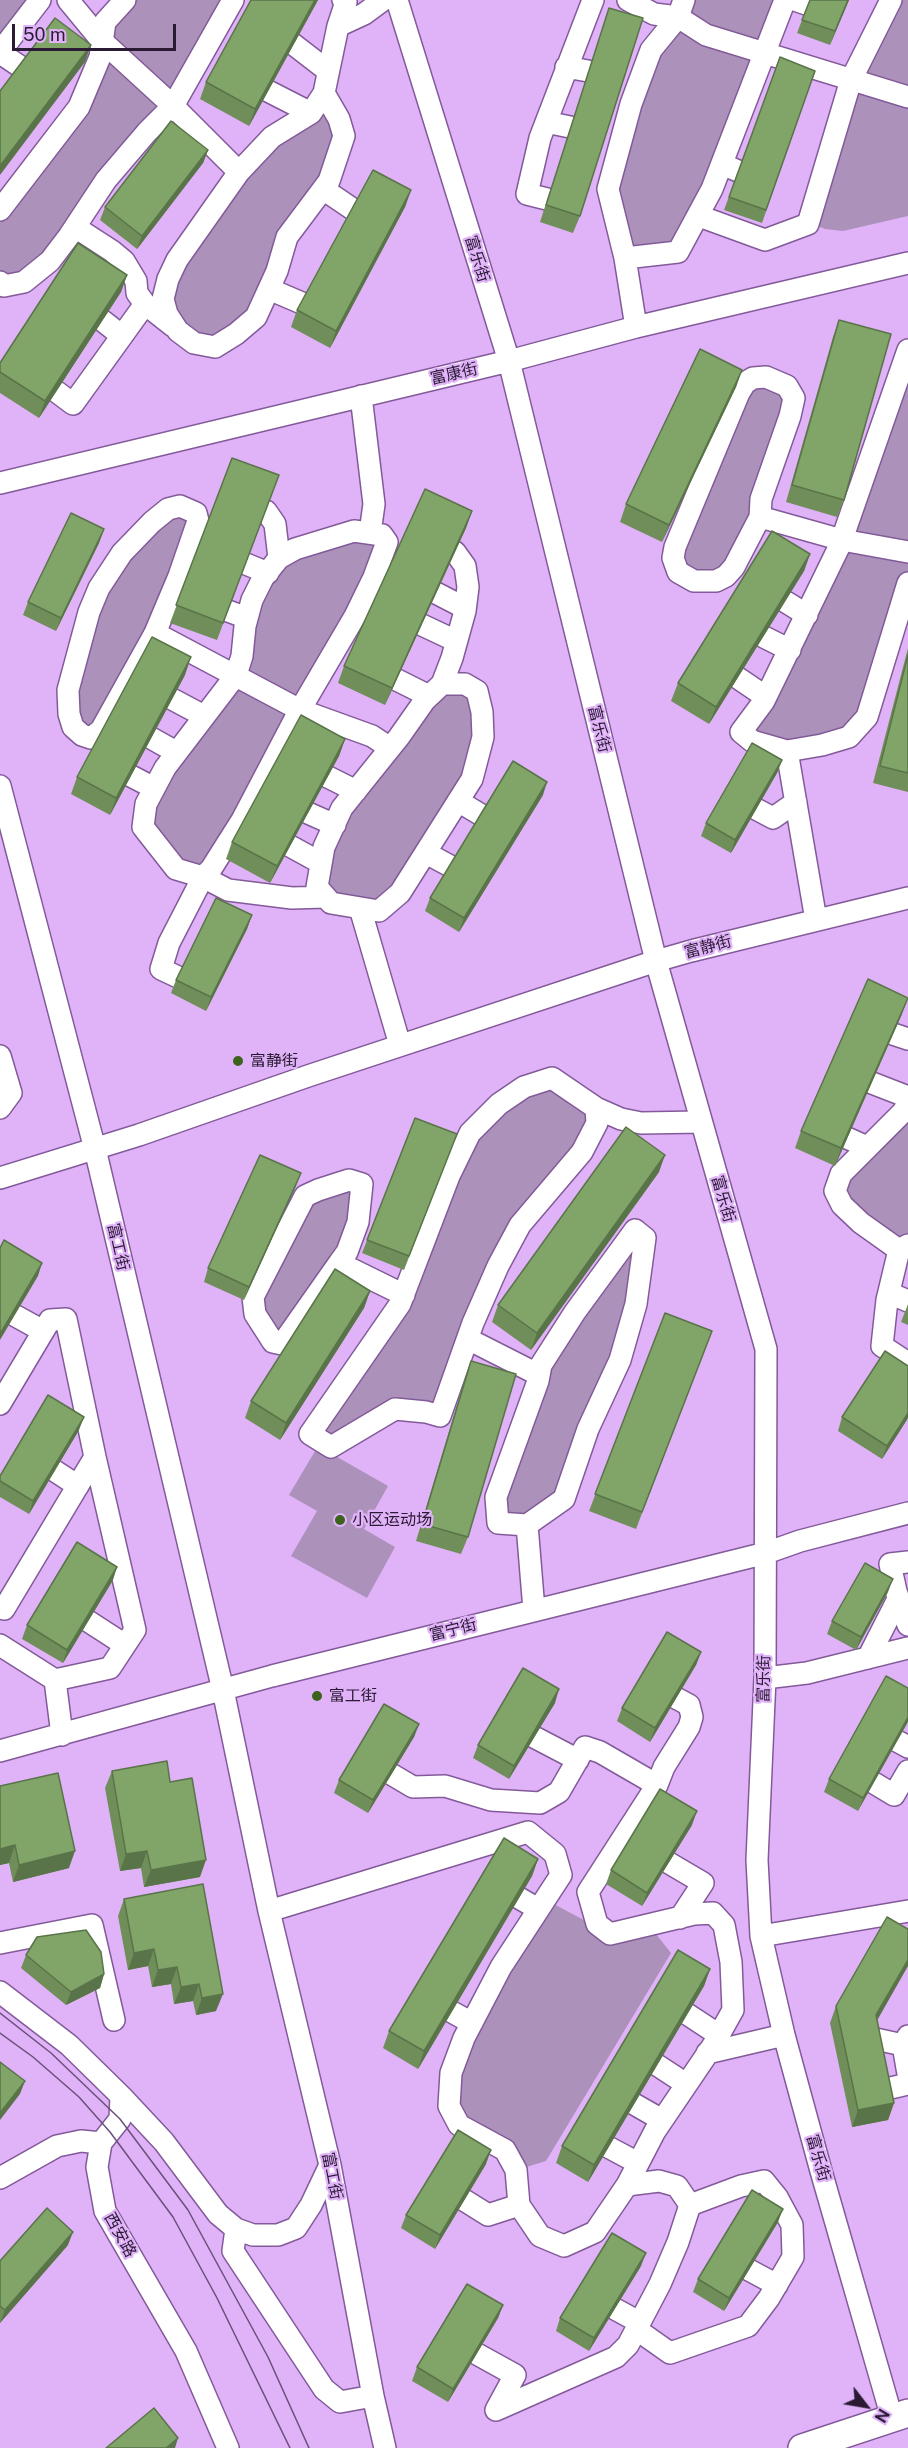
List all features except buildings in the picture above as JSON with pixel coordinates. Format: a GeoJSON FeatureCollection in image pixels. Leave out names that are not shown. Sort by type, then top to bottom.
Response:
{"type":"FeatureCollection","features":[{"type":"Feature","properties":{"kind":"main road"},"geometry":{"type":"LineString","coordinates":[[802,2448],[900,2416]]}},
{"type":"Feature","properties":{"kind":"street"},"geometry":{"type":"LineString","coordinates":[[24,69],[0,52],[40,0]]}},
{"type":"Feature","properties":{"kind":"street"},"geometry":{"type":"LineString","coordinates":[[68,0],[101,40],[173,106],[239,172]]}},
{"type":"Feature","properties":{"kind":"street"},"geometry":{"type":"LineString","coordinates":[[0,210],[79,107],[100,57],[105,21],[125,0]]}},
{"type":"Feature","properties":{"kind":"street"},"geometry":{"type":"LineString","coordinates":[[0,282],[4,286],[24,282],[50,261],[106,180],[147,132],[173,106],[233,0]]}},
{"type":"Feature","properties":{"kind":"street"},"geometry":{"type":"LineString","coordinates":[[178,331],[167,314],[163,299],[168,279],[177,260],[239,172],[272,137],[311,112],[324,93],[338,26],[346,2],[343,0]]}},
{"type":"Feature","properties":{"kind":"street"},"geometry":{"type":"LineString","coordinates":[[338,26],[364,14],[383,0]]}},
{"type":"Feature","properties":{"kind":"street","name":"富乐街"},"geometry":{"type":"LineString","coordinates":[[397,0],[509,361],[656,962],[766,1349],[765,1678],[757,1860],[761,1936],[784,2035],[900,2416]]}},
{"type":"Feature","properties":{"kind":"street"},"geometry":{"type":"LineString","coordinates":[[547,199],[527,194],[546,122],[593,0]]}},
{"type":"Feature","properties":{"kind":"street"},"geometry":{"type":"LineString","coordinates":[[628,0],[654,14],[681,9]]}},
{"type":"Feature","properties":{"kind":"street"},"geometry":{"type":"LineString","coordinates":[[625,258],[678,252],[730,167],[753,105],[764,54],[785,0]]}},
{"type":"Feature","properties":{"kind":"street"},"geometry":{"type":"LineString","coordinates":[[699,216],[765,240],[808,224],[851,80],[891,0]]}},
{"type":"Feature","properties":{"kind":"street"},"geometry":{"type":"LineString","coordinates":[[681,9],[706,35],[908,97]]}},
{"type":"Feature","properties":{"kind":"street"},"geometry":{"type":"LineString","coordinates":[[636,327],[625,258],[608,189],[631,104],[651,50],[681,9]]}},
{"type":"Feature","properties":{"kind":"street"},"geometry":{"type":"LineString","coordinates":[[293,44],[328,71]]}},
{"type":"Feature","properties":{"kind":"street"},"geometry":{"type":"LineString","coordinates":[[566,67],[588,71]]}},
{"type":"Feature","properties":{"kind":"street"},"geometry":{"type":"LineString","coordinates":[[268,91],[311,112]]}},
{"type":"Feature","properties":{"kind":"street"},"geometry":{"type":"LineString","coordinates":[[75,227],[112,251],[123,261],[136,281],[137,293],[146,304],[194,343],[216,347],[236,334],[256,316],[277,271],[286,237],[329,181],[344,136],[339,119],[324,93]]}},
{"type":"Feature","properties":{"kind":"street"},"geometry":{"type":"LineString","coordinates":[[546,122],[570,128]]}},
{"type":"Feature","properties":{"kind":"street"},"geometry":{"type":"LineString","coordinates":[[323,189],[354,210]]}},
{"type":"Feature","properties":{"kind":"street","name":"富康街"},"geometry":{"type":"LineString","coordinates":[[0,483],[509,361],[636,327],[908,263]]}},
{"type":"Feature","properties":{"kind":"street"},"geometry":{"type":"LineString","coordinates":[[269,289],[304,304]]}},
{"type":"Feature","properties":{"kind":"street"},"geometry":{"type":"LineString","coordinates":[[57,392],[73,404],[146,304]]}},
{"type":"Feature","properties":{"kind":"street"},"geometry":{"type":"LineString","coordinates":[[103,321],[122,336]]}},
{"type":"Feature","properties":{"kind":"street"},"geometry":{"type":"LineString","coordinates":[[908,350],[882,397],[850,499],[842,540],[766,697],[741,732],[752,741],[787,751],[822,745],[849,737],[867,717],[908,583]]}},
{"type":"Feature","properties":{"kind":"street"},"geometry":{"type":"LineString","coordinates":[[766,377],[787,387],[794,398],[761,499],[760,517],[734,567],[726,576],[716,580],[694,581],[678,572],[673,558],[690,496],[722,424],[745,383],[753,378],[766,377]]}},
{"type":"Feature","properties":{"kind":"street"},"geometry":{"type":"LineString","coordinates":[[361,396],[374,504],[370,533]]}},
{"type":"Feature","properties":{"kind":"street"},"geometry":{"type":"LineString","coordinates":[[180,506],[196,513],[198,521],[195,534],[155,633],[101,730],[92,738],[82,735],[71,720],[68,690],[89,612],[90,583],[168,509],[180,506]]}},
{"type":"Feature","properties":{"kind":"street"},"geometry":{"type":"LineString","coordinates":[[266,511],[275,524],[274,565]]}},
{"type":"Feature","properties":{"kind":"street"},"geometry":{"type":"LineString","coordinates":[[760,517],[842,540],[908,552]]}},
{"type":"Feature","properties":{"kind":"street"},"geometry":{"type":"LineString","coordinates":[[178,977],[161,969],[169,943],[203,876],[211,869],[242,820],[300,710],[355,616],[385,550],[387,542],[382,535],[354,531],[295,549],[274,565],[252,600],[238,615],[242,656],[236,675],[176,752],[146,804],[143,827],[176,869],[203,876],[228,890],[292,898],[325,897]]}},
{"type":"Feature","properties":{"kind":"street"},"geometry":{"type":"LineString","coordinates":[[397,680],[435,690],[465,684],[477,690],[482,712],[483,737],[478,760],[472,779],[400,893],[380,911],[331,903],[317,887],[324,848],[342,808],[435,690],[456,641],[468,587],[465,566],[455,552]]}},
{"type":"Feature","properties":{"kind":"street"},"geometry":{"type":"LineString","coordinates":[[246,564],[274,565]]}},
{"type":"Feature","properties":{"kind":"street"},"geometry":{"type":"LineString","coordinates":[[436,593],[465,608]]}},
{"type":"Feature","properties":{"kind":"street"},"geometry":{"type":"LineString","coordinates":[[786,602],[807,615]]}},
{"type":"Feature","properties":{"kind":"street"},"geometry":{"type":"LineString","coordinates":[[422,625],[456,641]]}},
{"type":"Feature","properties":{"kind":"street"},"geometry":{"type":"LineString","coordinates":[[155,633],[300,710],[372,736],[390,748]]}},
{"type":"Feature","properties":{"kind":"street"},"geometry":{"type":"LineString","coordinates":[[764,637],[790,651]]}},
{"type":"Feature","properties":{"kind":"street"},"geometry":{"type":"LineString","coordinates":[[738,678],[766,697]]}},
{"type":"Feature","properties":{"kind":"street"},"geometry":{"type":"LineString","coordinates":[[172,699],[204,716]]}},
{"type":"Feature","properties":{"kind":"street"},"geometry":{"type":"LineString","coordinates":[[151,738],[176,752]]}},
{"type":"Feature","properties":{"kind":"street"},"geometry":{"type":"LineString","coordinates":[[787,751],[816,920]]}},
{"type":"Feature","properties":{"kind":"street"},"geometry":{"type":"LineString","coordinates":[[131,776],[154,788]]}},
{"type":"Feature","properties":{"kind":"street"},"geometry":{"type":"LineString","coordinates":[[328,777],[356,791]]}},
{"type":"Feature","properties":{"kind":"street","name":"富工街"},"geometry":{"type":"LineString","coordinates":[[0,786],[94,1149],[223,1690],[269,1911],[330,2164],[373,2396],[385,2448]]}},
{"type":"Feature","properties":{"kind":"street"},"geometry":{"type":"LineString","coordinates":[[458,801],[483,816]]}},
{"type":"Feature","properties":{"kind":"street"},"geometry":{"type":"LineString","coordinates":[[756,809],[773,818],[796,802]]}},
{"type":"Feature","properties":{"kind":"street"},"geometry":{"type":"LineString","coordinates":[[308,813],[334,825]]}},
{"type":"Feature","properties":{"kind":"street"},"geometry":{"type":"LineString","coordinates":[[290,846],[321,863]]}},
{"type":"Feature","properties":{"kind":"street"},"geometry":{"type":"LineString","coordinates":[[426,853],[452,867]]}},
{"type":"Feature","properties":{"kind":"street","name":"富静街"},"geometry":{"type":"LineString","coordinates":[[0,1178],[94,1149],[400,1045],[656,962],[908,898]]}},
{"type":"Feature","properties":{"kind":"street"},"geometry":{"type":"LineString","coordinates":[[360,908],[400,1045]]}},
{"type":"Feature","properties":{"kind":"street"},"geometry":{"type":"LineString","coordinates":[[0,1056],[12,1093],[0,1108]]}},
{"type":"Feature","properties":{"kind":"street"},"geometry":{"type":"LineString","coordinates":[[596,1108],[597,1123],[582,1152],[547,1190],[520,1225],[498,1266],[440,1416],[426,1412],[395,1409],[331,1447],[310,1434],[400,1304],[443,1187],[470,1133],[499,1104],[524,1087],[552,1077],[596,1108],[621,1119],[640,1123],[701,1122]]}},
{"type":"Feature","properties":{"kind":"street"},"geometry":{"type":"LineString","coordinates":[[872,1083],[908,1097]]}},
{"type":"Feature","properties":{"kind":"street"},"geometry":{"type":"LineString","coordinates":[[908,1103],[903,1112],[841,1174],[835,1191],[842,1205],[861,1223],[904,1247],[899,1297],[882,1346],[908,1363]]}},
{"type":"Feature","properties":{"kind":"street"},"geometry":{"type":"LineString","coordinates":[[847,1138],[867,1147]]}},
{"type":"Feature","properties":{"kind":"street"},"geometry":{"type":"LineString","coordinates":[[349,1180],[362,1184],[358,1222],[339,1263],[282,1344],[273,1342],[255,1314],[253,1297],[260,1274],[289,1216],[305,1196],[349,1180]]}},
{"type":"Feature","properties":{"kind":"street"},"geometry":{"type":"LineString","coordinates":[[635,1230],[645,1238],[636,1304],[620,1360],[588,1429],[564,1499],[527,1525],[498,1523],[496,1497],[539,1375],[541,1365],[575,1312],[635,1230]]}},
{"type":"Feature","properties":{"kind":"street"},"geometry":{"type":"LineString","coordinates":[[339,1263],[404,1295]]}},
{"type":"Feature","properties":{"kind":"street"},"geometry":{"type":"LineString","coordinates":[[14,1314],[43,1331]]}},
{"type":"Feature","properties":{"kind":"street"},"geometry":{"type":"LineString","coordinates":[[0,1404],[50,1320],[66,1319],[135,1630],[110,1668],[55,1680],[0,1645]]}},
{"type":"Feature","properties":{"kind":"street"},"geometry":{"type":"LineString","coordinates":[[468,1339],[539,1375]]}},
{"type":"Feature","properties":{"kind":"street"},"geometry":{"type":"LineString","coordinates":[[1,1611],[95,1457]]}},
{"type":"Feature","properties":{"kind":"street"},"geometry":{"type":"LineString","coordinates":[[55,1471],[78,1486]]}},
{"type":"Feature","properties":{"kind":"street","name":"富宁街"},"geometry":{"type":"LineString","coordinates":[[0,1751],[223,1690],[766,1553],[800,1541],[908,1513]]}},
{"type":"Feature","properties":{"kind":"street"},"geometry":{"type":"LineString","coordinates":[[527,1525],[534,1610]]}},
{"type":"Feature","properties":{"kind":"street"},"geometry":{"type":"LineString","coordinates":[[908,1562],[890,1564],[901,1592],[908,1625]]}},
{"type":"Feature","properties":{"kind":"street"},"geometry":{"type":"LineString","coordinates":[[868,1658],[877,1624],[901,1592]]}},
{"type":"Feature","properties":{"kind":"street"},"geometry":{"type":"LineString","coordinates":[[88,1621],[125,1645]]}},
{"type":"Feature","properties":{"kind":"street"},"geometry":{"type":"LineString","coordinates":[[765,1678],[807,1673],[908,1648]]}},
{"type":"Feature","properties":{"kind":"street"},"geometry":{"type":"LineString","coordinates":[[55,1680],[62,1735]]}},
{"type":"Feature","properties":{"kind":"street"},"geometry":{"type":"LineString","coordinates":[[269,1911],[528,1832],[555,1854],[561,1875],[538,1909],[493,1962],[452,2073],[450,2106],[459,2125],[505,2151],[516,2170],[519,2205],[540,2236],[564,2247],[595,2232],[627,2185],[662,2120],[708,2054],[733,2010],[731,1962],[724,1924],[713,1913],[610,1934],[597,1924],[588,1892],[657,1785],[664,1767],[689,1727],[692,1717],[689,1705],[676,1698]]}},
{"type":"Feature","properties":{"kind":"street"},"geometry":{"type":"LineString","coordinates":[[534,1737],[578,1760]]}},
{"type":"Feature","properties":{"kind":"street"},"geometry":{"type":"LineString","coordinates":[[392,1774],[413,1787],[446,1786],[491,1800],[540,1803],[560,1792],[585,1747],[600,1752],[657,1785]]}},
{"type":"Feature","properties":{"kind":"street"},"geometry":{"type":"LineString","coordinates":[[874,1783],[901,1799],[907,1773]]}},
{"type":"Feature","properties":{"kind":"street"},"geometry":{"type":"LineString","coordinates":[[669,1863],[703,1883],[681,1918]]}},
{"type":"Feature","properties":{"kind":"street"},"geometry":{"type":"LineString","coordinates":[[519,1898],[538,1909]]}},
{"type":"Feature","properties":{"kind":"street"},"geometry":{"type":"LineString","coordinates":[[761,1936],[908,1911]]}},
{"type":"Feature","properties":{"kind":"street"},"geometry":{"type":"LineString","coordinates":[[0,1943],[92,1925],[114,2020]]}},
{"type":"Feature","properties":{"kind":"street"},"geometry":{"type":"LineString","coordinates":[[0,1992],[69,2045],[121,2096],[164,2142],[218,2214],[236,2229],[253,2235],[278,2235],[296,2228],[311,2205],[330,2164]]}},
{"type":"Feature","properties":{"kind":"street"},"geometry":{"type":"LineString","coordinates":[[452,2012],[472,2023]]}},
{"type":"Feature","properties":{"kind":"street"},"geometry":{"type":"LineString","coordinates":[[687,2014],[720,2035]]}},
{"type":"Feature","properties":{"kind":"street"},"geometry":{"type":"LineString","coordinates":[[708,2054],[784,2035]]}},
{"type":"Feature","properties":{"kind":"street"},"geometry":{"type":"LineString","coordinates":[[871,2038],[905,2040],[908,2074]]}},
{"type":"Feature","properties":{"kind":"street"},"geometry":{"type":"LineString","coordinates":[[657,2065],[686,2084]]}},
{"type":"Feature","properties":{"kind":"street"},"geometry":{"type":"LineString","coordinates":[[882,2090],[908,2084]]}},
{"type":"Feature","properties":{"kind":"street"},"geometry":{"type":"LineString","coordinates":[[0,2178],[57,2146],[81,2141],[101,2143],[120,2119],[121,2096]]}},
{"type":"Feature","properties":{"kind":"street"},"geometry":{"type":"LineString","coordinates":[[634,2104],[662,2120]]}},
{"type":"Feature","properties":{"kind":"street","name":"西安路"},"geometry":{"type":"LineString","coordinates":[[101,2143],[96,2167],[105,2211],[186,2351],[228,2448]]}},
{"type":"Feature","properties":{"kind":"street"},"geometry":{"type":"LineString","coordinates":[[608,2147],[638,2163]]}},
{"type":"Feature","properties":{"kind":"street"},"geometry":{"type":"LineString","coordinates":[[627,2185],[659,2181],[677,2186],[690,2205]]}},
{"type":"Feature","properties":{"kind":"street"},"geometry":{"type":"LineString","coordinates":[[615,2309],[670,2353],[747,2326],[770,2298],[793,2257],[792,2225],[777,2197],[764,2181],[741,2186],[690,2205]]}},
{"type":"Feature","properties":{"kind":"street"},"geometry":{"type":"LineString","coordinates":[[464,2200],[488,2215],[519,2205]]}},
{"type":"Feature","properties":{"kind":"street"},"geometry":{"type":"LineString","coordinates":[[477,2354],[515,2375],[496,2410],[616,2357],[628,2345],[660,2284],[678,2242],[690,2205]]}},
{"type":"Feature","properties":{"kind":"street"},"geometry":{"type":"LineString","coordinates":[[236,2229],[233,2251],[324,2389],[340,2402],[373,2396]]}},
{"type":"Feature","properties":{"kind":"street"},"geometry":{"type":"LineString","coordinates":[[749,2270],[777,2285]]}},
{"type":"Feature","properties":{"kind":"shaded area"},"geometry":{"type":"Polygon","coordinates":[[[0,0],[36,0],[0,48],[0,0]]]}},
{"type":"Feature","properties":{"kind":"shaded area"},"geometry":{"type":"Polygon","coordinates":[[[128,0],[229,0],[171,100],[103,39],[128,0]]]}},
{"type":"Feature","properties":{"kind":"shaded area"},"geometry":{"type":"Polygon","coordinates":[[[689,0],[782,0],[763,50],[682,16],[689,0]]]}},
{"type":"Feature","properties":{"kind":"shaded area"},"geometry":{"type":"Polygon","coordinates":[[[895,0],[908,0],[908,94],[855,79],[895,0]]]}},
{"type":"Feature","properties":{"kind":"shaded area"},"geometry":{"type":"Polygon","coordinates":[[[678,22],[760,57],[675,247],[630,253],[614,191],[653,53],[678,22]]]}},
{"type":"Feature","properties":{"kind":"shaded area"},"geometry":{"type":"Polygon","coordinates":[[[103,45],[171,106],[32,274],[0,280],[0,214],[80,110],[103,45]]]}},
{"type":"Feature","properties":{"kind":"shaded area"},"geometry":{"type":"Polygon","coordinates":[[[855,88],[908,102],[908,216],[843,231],[825,229],[818,226],[855,88]]]}},
{"type":"Feature","properties":{"kind":"shaded area"},"geometry":{"type":"Polygon","coordinates":[[[324,105],[338,136],[332,160],[254,311],[227,336],[194,339],[170,315],[171,281],[253,164],[324,105]]]}},
{"type":"Feature","properties":{"kind":"shaded area"},"geometry":{"type":"Polygon","coordinates":[[[908,356],[908,549],[846,538],[908,356]]]}},
{"type":"Feature","properties":{"kind":"shaded area"},"geometry":{"type":"Polygon","coordinates":[[[754,382],[791,399],[732,565],[694,579],[677,547],[754,382]]]}},
{"type":"Feature","properties":{"kind":"shaded area"},"geometry":{"type":"Polygon","coordinates":[[[168,512],[189,515],[169,594],[92,735],[74,716],[72,706],[97,600],[168,512]]]}},
{"type":"Feature","properties":{"kind":"shaded area"},"geometry":{"type":"Polygon","coordinates":[[[353,533],[383,543],[299,704],[240,674],[251,626],[281,561],[353,533]]]}},
{"type":"Feature","properties":{"kind":"shaded area"},"geometry":{"type":"Polygon","coordinates":[[[844,546],[908,556],[908,574],[864,716],[847,735],[785,745],[746,731],[844,546]]]}},
{"type":"Feature","properties":{"kind":"shaded area"},"geometry":{"type":"Polygon","coordinates":[[[237,680],[297,711],[209,867],[176,867],[145,826],[149,805],[237,680]]]}},
{"type":"Feature","properties":{"kind":"shaded area"},"geometry":{"type":"Polygon","coordinates":[[[442,685],[475,693],[470,778],[378,907],[334,901],[319,885],[326,847],[442,685]]]}},
{"type":"Feature","properties":{"kind":"shaded area"},"geometry":{"type":"Polygon","coordinates":[[[552,1082],[592,1112],[590,1129],[545,1187],[438,1408],[426,1404],[329,1442],[316,1432],[374,1348],[475,1137],[499,1108],[552,1082]]]}},
{"type":"Feature","properties":{"kind":"shaded area"},"geometry":{"type":"Polygon","coordinates":[[[908,1108],[908,1242],[901,1247],[844,1204],[843,1177],[908,1108]]]}},
{"type":"Feature","properties":{"kind":"shaded area"},"geometry":{"type":"Polygon","coordinates":[[[350,1183],[357,1221],[282,1342],[256,1315],[306,1198],[350,1183]]]}},
{"type":"Feature","properties":{"kind":"shaded area"},"geometry":{"type":"Polygon","coordinates":[[[635,1233],[634,1303],[562,1496],[527,1523],[500,1521],[539,1383],[635,1233]]]}},
{"type":"Feature","properties":{"kind":"shaded area","name":"小区运动场"},"geometry":{"type":"Polygon","coordinates":[[[318,1446],[388,1486],[364,1529],[395,1547],[367,1598],[291,1556],[317,1511],[289,1495],[318,1446]]]}},
{"type":"Feature","properties":{"kind":"shaded area"},"geometry":{"type":"Polygon","coordinates":[[[550,1902],[595,1926],[652,1929],[671,1953],[546,2161],[523,2168],[463,2122],[455,2104],[456,2076],[476,2026],[550,1902]]]}},
{"type":"Feature","properties":{"kind":"tram line"},"geometry":{"type":"LineString","coordinates":[[0,2013],[51,2053],[120,2119],[188,2210],[268,2357],[309,2448]]}},
{"type":"Feature","properties":{"kind":"tram line"},"geometry":{"type":"LineString","coordinates":[[0,2033],[33,2057],[79,2097],[110,2132],[173,2217],[217,2298],[290,2448]]}},
{"type":"Feature","properties":{"kind":"place","name":"富静街"},"geometry":{"type":"Point","coordinates":[238,1061]}},
{"type":"Feature","properties":{"kind":"place","name":"小区运动场"},"geometry":{"type":"Point","coordinates":[340,1520]}},
{"type":"Feature","properties":{"kind":"place","name":"富工街"},"geometry":{"type":"Point","coordinates":[317,1696]}}]}
